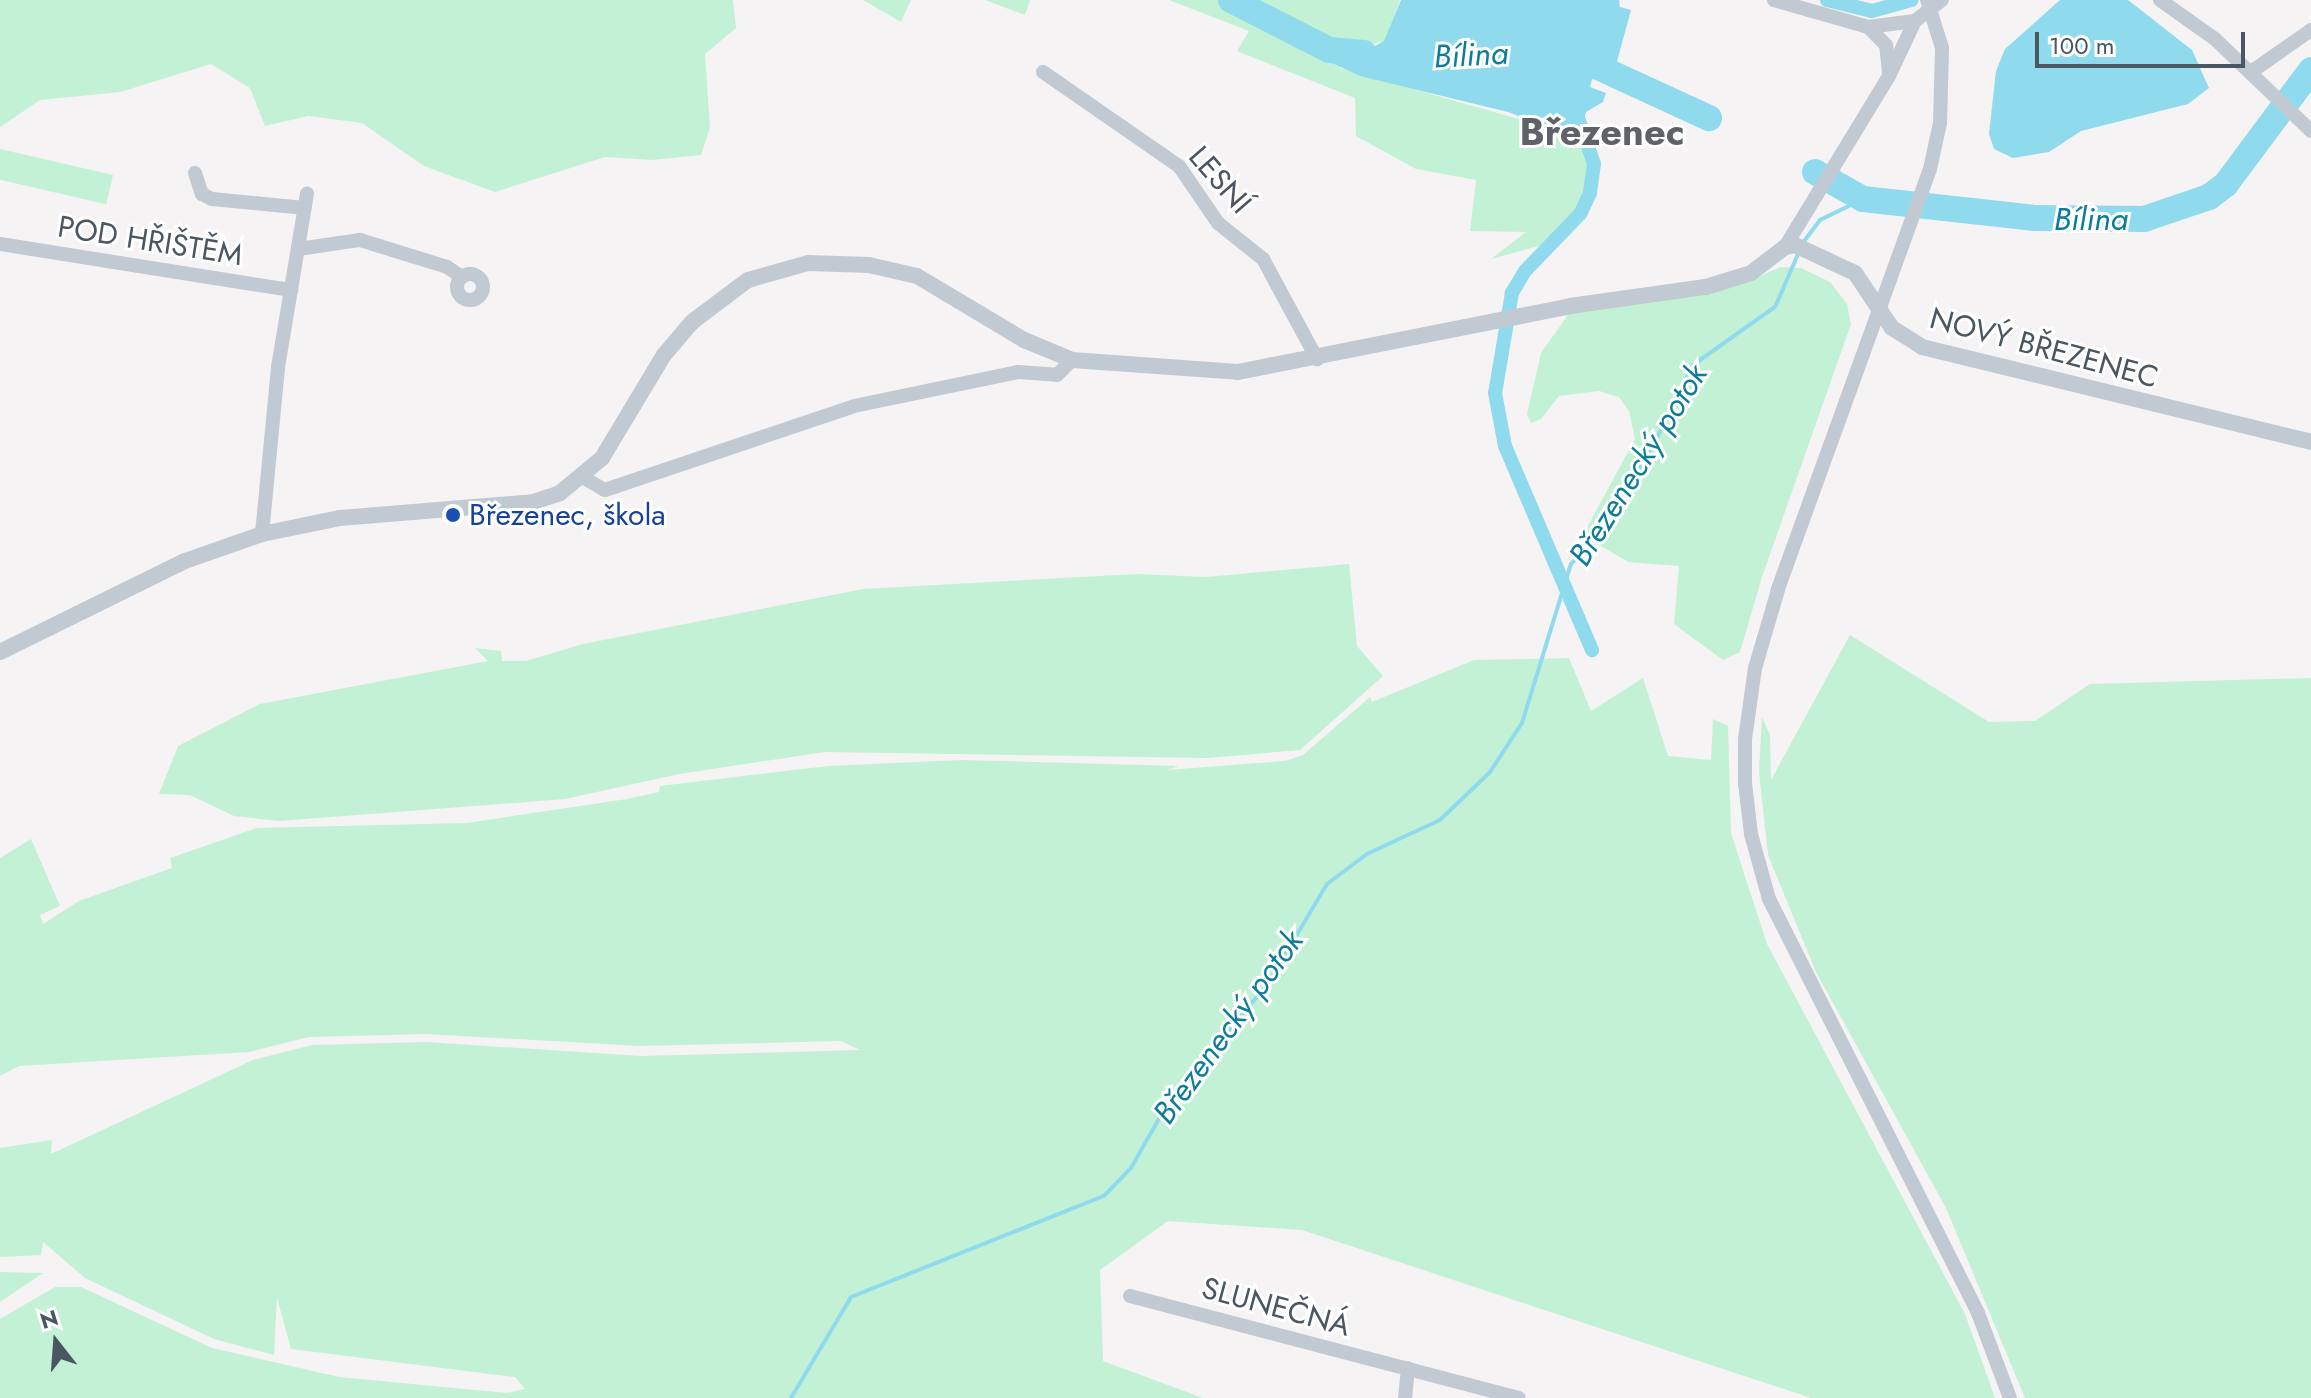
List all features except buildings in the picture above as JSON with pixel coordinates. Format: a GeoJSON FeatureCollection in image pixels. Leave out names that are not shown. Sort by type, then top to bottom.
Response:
{"type":"FeatureCollection","features":[{"type":"Feature","properties":{"kind":"street"},"geometry":{"type":"LineString","coordinates":[[1774,0],[1868,27],[1915,21]]}},
{"type":"Feature","properties":{"kind":"street"},"geometry":{"type":"LineString","coordinates":[[1927,0],[1942,48],[1940,123],[1930,169],[1878,309],[1755,668],[1745,739],[1751,834],[1769,899],[1984,1325],[2010,1398]]}},
{"type":"Feature","properties":{"kind":"street"},"geometry":{"type":"LineString","coordinates":[[0,652],[185,561],[262,534],[340,518],[533,502],[584,478],[692,322],[733,288],[779,268],[846,263],[917,276],[1024,340],[1072,360],[1238,372],[1317,359],[1491,321],[1706,287],[1751,273],[1795,247],[1819,185],[1889,76],[1915,21],[1942,0]]}},
{"type":"Feature","properties":{"kind":"street"},"geometry":{"type":"LineString","coordinates":[[2160,0],[2251,72],[2262,87],[2311,131]]}},
{"type":"Feature","properties":{"kind":"street"},"geometry":{"type":"LineString","coordinates":[[1868,27],[1886,45],[1889,76]]}},
{"type":"Feature","properties":{"kind":"street"},"geometry":{"type":"LineString","coordinates":[[2251,72],[2311,30]]}},
{"type":"Feature","properties":{"kind":"street","name":"LESNÍ"},"geometry":{"type":"LineString","coordinates":[[1043,72],[1179,166],[1218,223],[1263,259],[1317,359]]}},
{"type":"Feature","properties":{"kind":"street"},"geometry":{"type":"LineString","coordinates":[[195,173],[202,194],[212,199],[306,200],[291,290],[262,534]]}},
{"type":"Feature","properties":{"kind":"street"},"geometry":{"type":"LineString","coordinates":[[298,249],[360,240],[447,267],[462,277]]}},
{"type":"Feature","properties":{"kind":"street","name":"POD HŘIŠTĚM"},"geometry":{"type":"LineString","coordinates":[[0,244],[291,290]]}},
{"type":"Feature","properties":{"kind":"street","name":"NOVÝ BŘEZENEC"},"geometry":{"type":"LineString","coordinates":[[1795,247],[1855,273],[1892,328],[1922,347],[2208,420],[2311,442]]}},
{"type":"Feature","properties":{"kind":"street"},"geometry":{"type":"LineString","coordinates":[[584,478],[594,488],[610,489],[854,406],[1018,372],[1057,375],[1072,360]]}},
{"type":"Feature","properties":{"kind":"street","name":"SLUNEČNÁ"},"geometry":{"type":"LineString","coordinates":[[1130,1296],[1519,1398]]}},
{"type":"Feature","properties":{"kind":"street"},"geometry":{"type":"LineString","coordinates":[[1405,1398],[1408,1368]]}},
{"type":"Feature","properties":{"kind":"green space"},"geometry":{"type":"Polygon","coordinates":[[[0,0],[733,0],[736,28],[705,54],[710,127],[701,155],[652,160],[605,157],[495,192],[424,166],[362,123],[308,116],[265,126],[250,88],[211,64],[120,92],[40,100],[0,127],[0,0]]]}},
{"type":"Feature","properties":{"kind":"green space"},"geometry":{"type":"Polygon","coordinates":[[[863,0],[911,0],[901,22],[863,0]]]}},
{"type":"Feature","properties":{"kind":"green space"},"geometry":{"type":"Polygon","coordinates":[[[985,0],[1030,0],[1025,15],[985,0]]]}},
{"type":"Feature","properties":{"kind":"green space"},"geometry":{"type":"Polygon","coordinates":[[[1169,0],[1400,0],[1385,41],[1363,46],[1340,68],[1550,128],[1578,128],[1591,173],[1576,215],[1553,242],[1491,259],[1526,232],[1470,231],[1476,180],[1416,169],[1356,136],[1355,98],[1237,51],[1249,31],[1169,0]]]}},
{"type":"Feature","properties":{"kind":"green space"},"geometry":{"type":"Polygon","coordinates":[[[0,149],[113,175],[106,204],[0,180],[0,149]]]}},
{"type":"Feature","properties":{"kind":"green space"},"geometry":{"type":"Polygon","coordinates":[[[1781,267],[1801,268],[1830,282],[1847,304],[1851,324],[1762,577],[1740,652],[1723,660],[1674,624],[1679,566],[1628,562],[1583,535],[1635,439],[1629,411],[1619,397],[1599,391],[1559,396],[1541,419],[1531,423],[1527,414],[1541,353],[1570,312],[1753,279],[1781,267]]]}},
{"type":"Feature","properties":{"kind":"green space"},"geometry":{"type":"Polygon","coordinates":[[[1349,564],[1357,646],[1383,676],[1300,750],[1208,758],[824,752],[679,774],[565,799],[279,821],[234,816],[190,795],[159,794],[178,746],[260,704],[488,661],[475,648],[501,651],[502,661],[526,661],[583,644],[863,589],[1137,574],[1206,577],[1349,564]]]}},
{"type":"Feature","properties":{"kind":"green space"},"geometry":{"type":"Polygon","coordinates":[[[1850,635],[1989,722],[2035,721],[2090,684],[2311,678],[2311,1398],[2025,1398],[1946,1208],[1816,972],[1768,855],[1759,772],[1762,717],[1770,735],[1771,780],[1850,635]]]}},
{"type":"Feature","properties":{"kind":"green space"},"geometry":{"type":"Polygon","coordinates":[[[1569,658],[1591,711],[1643,678],[1668,756],[1711,760],[1713,719],[1728,726],[1731,833],[1767,944],[1965,1314],[1995,1398],[1811,1398],[1302,1230],[1168,1221],[1100,1270],[1103,1361],[1203,1398],[0,1398],[0,1319],[55,1287],[81,1287],[212,1348],[339,1377],[507,1393],[525,1389],[515,1377],[291,1349],[277,1298],[274,1355],[214,1339],[85,1278],[43,1242],[41,1255],[0,1257],[0,1148],[52,1140],[51,1154],[253,1060],[312,1045],[426,1042],[641,1056],[860,1050],[841,1041],[640,1046],[426,1034],[309,1037],[249,1052],[19,1066],[0,1076],[0,858],[31,839],[60,906],[40,915],[43,924],[79,901],[172,868],[170,858],[257,828],[467,823],[627,799],[659,792],[660,786],[828,766],[962,760],[1179,766],[1167,770],[1285,761],[1303,755],[1370,697],[1372,702],[1474,660],[1569,658]]]}},
{"type":"Feature","properties":{"kind":"green space"},"geometry":{"type":"Polygon","coordinates":[[[0,1272],[43,1273],[0,1302],[0,1272]]]}},
{"type":"Feature","properties":{"kind":"water"},"geometry":{"type":"Polygon","coordinates":[[[1401,0],[1619,0],[1620,7],[1631,10],[1616,65],[1571,47],[1566,57],[1610,82],[1592,79],[1590,87],[1606,93],[1603,102],[1586,112],[1582,126],[1550,128],[1508,112],[1360,76],[1328,61],[1335,40],[1373,47],[1384,41],[1401,0]]]}},
{"type":"Feature","properties":{"kind":"water"},"geometry":{"type":"Polygon","coordinates":[[[2060,0],[2128,0],[2192,50],[2209,88],[2188,104],[2081,131],[2049,152],[2013,158],[1994,149],[1989,134],[1996,71],[2005,49],[2060,0]]]}},
{"type":"Feature","properties":{"kind":"waterway","name":"Bílina"},"geometry":{"type":"LineString","coordinates":[[1231,0],[1329,50],[1364,53]]}},
{"type":"Feature","properties":{"kind":"waterway"},"geometry":{"type":"LineString","coordinates":[[1827,0],[1872,11],[1912,0]]}},
{"type":"Feature","properties":{"kind":"waterway","name":"Bílina"},"geometry":{"type":"LineString","coordinates":[[1534,52],[1561,50],[1709,118]]}},
{"type":"Feature","properties":{"kind":"waterway","name":"Bílina"},"geometry":{"type":"LineString","coordinates":[[1815,172],[1863,199],[2036,218],[2144,219],[2209,197],[2226,184],[2311,70]]}},
{"type":"Feature","properties":{"kind":"waterway"},"geometry":{"type":"LineString","coordinates":[[1575,109],[1594,164],[1590,193],[1580,214],[1525,271],[1512,293],[1495,393],[1505,446],[1592,650]]}},
{"type":"Feature","properties":{"kind":"waterway","name":"Březenecký potok"},"geometry":{"type":"LineString","coordinates":[[1802,244],[1820,220],[1863,199]]}},
{"type":"Feature","properties":{"kind":"waterway","name":"Březenecký potok"},"geometry":{"type":"LineString","coordinates":[[791,1398],[851,1297],[1104,1196],[1131,1168],[1169,1101],[1267,985],[1327,884],[1367,854],[1440,820],[1490,772],[1522,723],[1571,564],[1596,537],[1651,450],[1693,365],[1775,307],[1799,252]]}},
{"type":"Feature","properties":{"kind":"place","name":"Březenec, škola"},"geometry":{"type":"Point","coordinates":[453,515]}},
{"type":"Feature","properties":{"kind":"district","name":"Březenec"},"geometry":{"type":"Point","coordinates":[1602,132]}}]}
